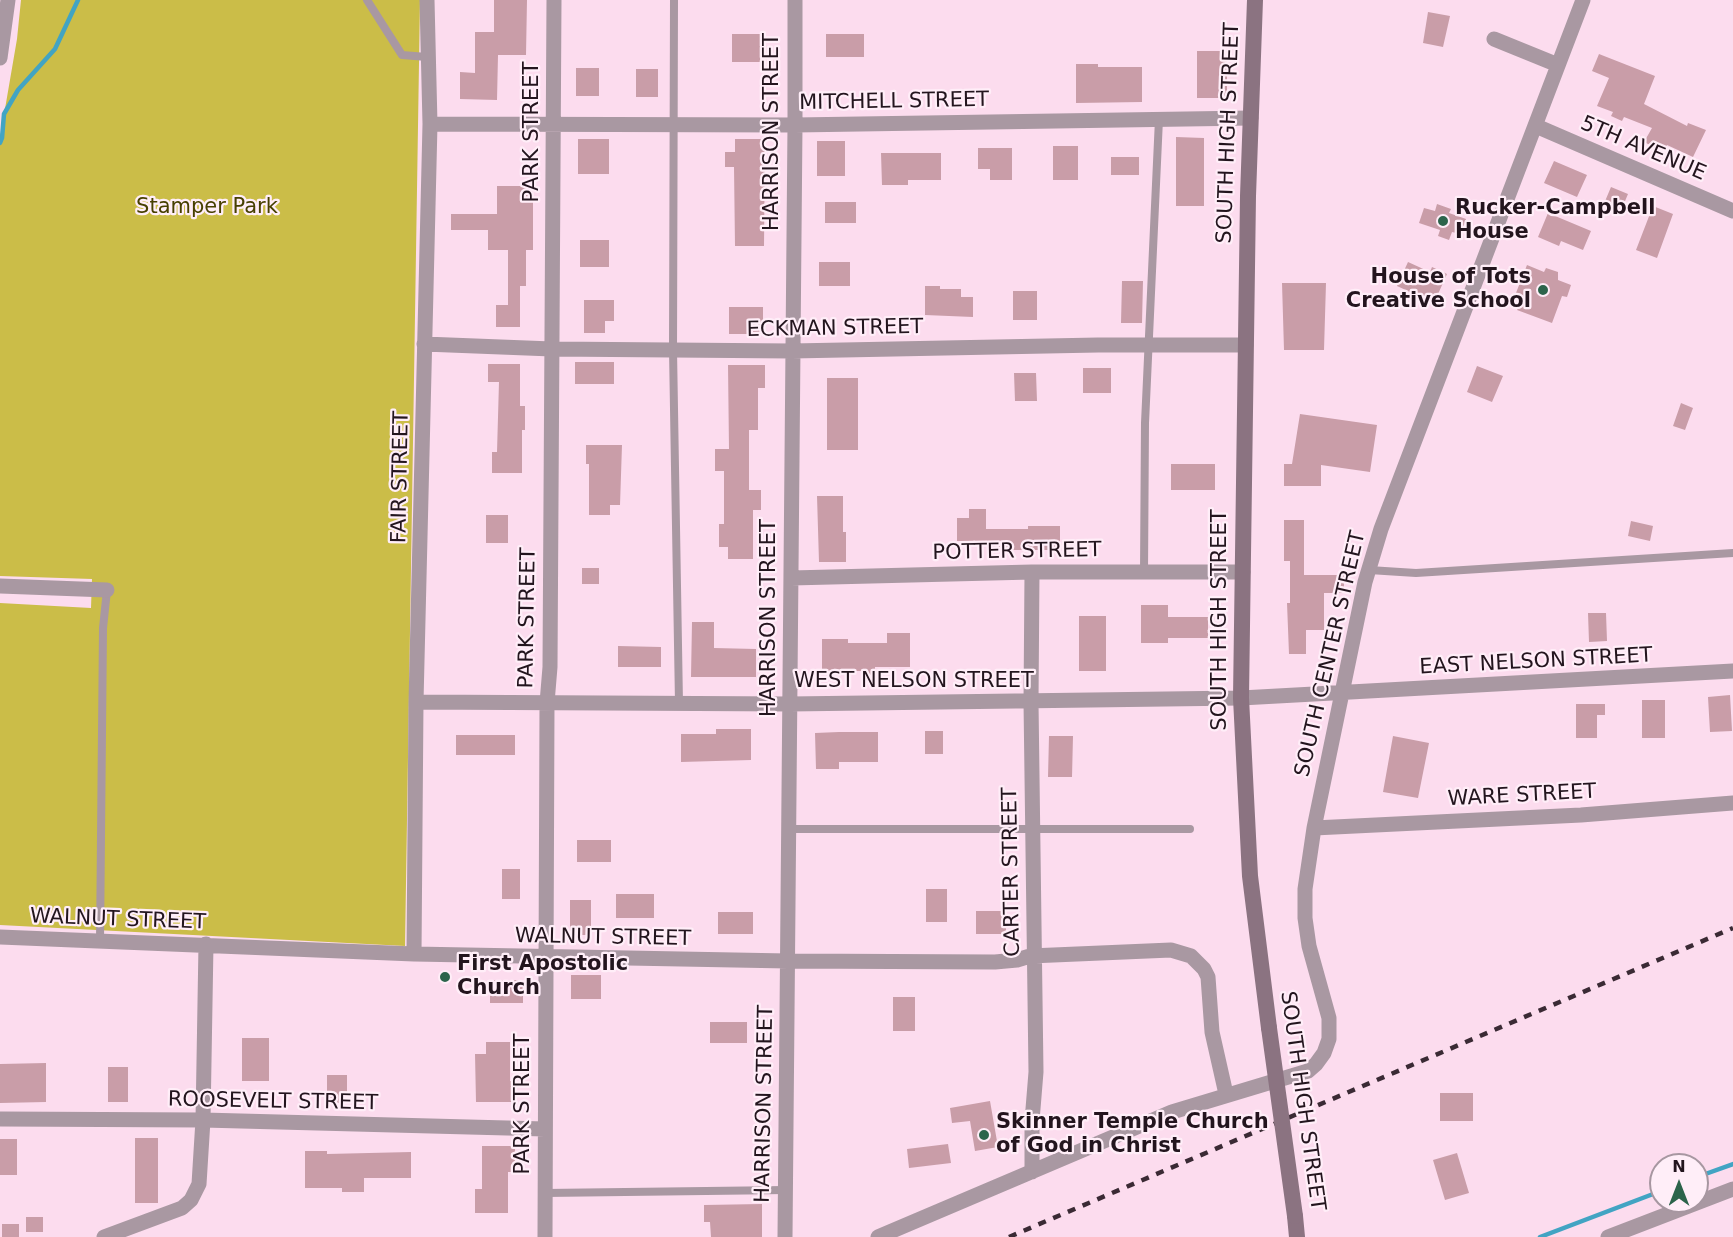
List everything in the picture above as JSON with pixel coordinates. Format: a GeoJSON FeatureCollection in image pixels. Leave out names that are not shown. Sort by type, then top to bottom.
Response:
{"type":"FeatureCollection","features":[{"type":"Feature","properties":{"kind":"main road","name":"SOUTH HIGH STREET"},"geometry":{"type":"LineString","coordinates":[[1255,0],[1246,345],[1242,698],[1250,876],[1297,1237]]}},
{"type":"Feature","properties":{"kind":"street"},"geometry":{"type":"LineString","coordinates":[[0,58],[8,0]]}},
{"type":"Feature","properties":{"kind":"street","name":"FAIR STREET"},"geometry":{"type":"LineString","coordinates":[[414,954],[416,702],[430,123],[427,0]]}},
{"type":"Feature","properties":{"kind":"street","name":"PARK STREET"},"geometry":{"type":"LineString","coordinates":[[545,1237],[547,703],[550,667],[555,123],[554,0]]}},
{"type":"Feature","properties":{"kind":"street","name":"HARRISON STREET"},"geometry":{"type":"LineString","coordinates":[[785,1237],[795,0]]}},
{"type":"Feature","properties":{"kind":"street","name":"SOUTH CENTER STREET"},"geometry":{"type":"LineString","coordinates":[[1226,1094],[1308,1071],[1320,1059],[1329,1039],[1329,1018],[1309,946],[1305,899],[1306,873],[1341,694],[1369,570],[1381,529],[1583,0]]}},
{"type":"Feature","properties":{"kind":"street"},"geometry":{"type":"LineString","coordinates":[[1494,39],[1558,65]]}},
{"type":"Feature","properties":{"kind":"street","name":"MITCHELL STREET"},"geometry":{"type":"LineString","coordinates":[[430,123],[795,125],[1251,118]]}},
{"type":"Feature","properties":{"kind":"street","name":"5TH AVENUE"},"geometry":{"type":"LineString","coordinates":[[1536,126],[1733,211]]}},
{"type":"Feature","properties":{"kind":"street","name":"ECKMAN STREET"},"geometry":{"type":"LineString","coordinates":[[424,344],[552,349],[792,351],[1246,345]]}},
{"type":"Feature","properties":{"kind":"street","name":"POTTER STREET"},"geometry":{"type":"LineString","coordinates":[[791,578],[1032,572],[1243,572]]}},
{"type":"Feature","properties":{"kind":"street","name":"CARTER STREET"},"geometry":{"type":"LineString","coordinates":[[1032,572],[1031,702],[1036,1072],[1032,1121],[1032,1172]]}},
{"type":"Feature","properties":{"kind":"street"},"geometry":{"type":"LineString","coordinates":[[0,586],[107,590]]}},
{"type":"Feature","properties":{"kind":"street","name":"EAST NELSON STREET"},"geometry":{"type":"LineString","coordinates":[[1341,694],[1733,671]]}},
{"type":"Feature","properties":{"kind":"street","name":"WEST NELSON STREET"},"geometry":{"type":"LineString","coordinates":[[416,702],[679,704],[1031,702],[1341,694]]}},
{"type":"Feature","properties":{"kind":"street","name":"WARE STREET"},"geometry":{"type":"LineString","coordinates":[[1314,828],[1581,815],[1733,803]]}},
{"type":"Feature","properties":{"kind":"street","name":"WALNUT STREET"},"geometry":{"type":"LineString","coordinates":[[0,937],[414,954],[788,961],[995,962],[1034,956],[1171,950],[1188,954],[1200,965],[1209,981],[1212,1026],[1226,1094]]}},
{"type":"Feature","properties":{"kind":"street"},"geometry":{"type":"LineString","coordinates":[[104,1237],[178,1210],[191,1200],[198,1187],[201,1175],[203,1120],[206,944]]}},
{"type":"Feature","properties":{"kind":"street"},"geometry":{"type":"LineString","coordinates":[[878,1237],[1156,1119],[1226,1094]]}},
{"type":"Feature","properties":{"kind":"street","name":"ROOSEVELT STREET"},"geometry":{"type":"LineString","coordinates":[[0,1119],[203,1120],[545,1129]]}},
{"type":"Feature","properties":{"kind":"street"},"geometry":{"type":"LineString","coordinates":[[1608,1237],[1733,1189]]}},
{"type":"Feature","properties":{"kind":"lane"},"geometry":{"type":"LineString","coordinates":[[367,0],[402,55],[427,57]]}},
{"type":"Feature","properties":{"kind":"lane"},"geometry":{"type":"LineString","coordinates":[[674,0],[673,350],[679,704]]}},
{"type":"Feature","properties":{"kind":"lane"},"geometry":{"type":"LineString","coordinates":[[1144,572],[1148,345],[1159,119]]}},
{"type":"Feature","properties":{"kind":"lane"},"geometry":{"type":"LineString","coordinates":[[1369,570],[1416,573],[1733,553]]}},
{"type":"Feature","properties":{"kind":"lane"},"geometry":{"type":"LineString","coordinates":[[100,941],[103,628],[107,590]]}},
{"type":"Feature","properties":{"kind":"lane"},"geometry":{"type":"LineString","coordinates":[[789,829],[1190,829]]}},
{"type":"Feature","properties":{"kind":"lane"},"geometry":{"type":"LineString","coordinates":[[545,1193],[786,1190]]}},
{"type":"Feature","properties":{"kind":"green space","name":"Stamper Park"},"geometry":{"type":"Polygon","coordinates":[[[21,0],[420,0],[405,946],[0,925],[0,603],[91,608],[92,579],[0,576],[0,138],[17,39],[21,0]]]}},
{"type":"Feature","properties":{"kind":"building"},"geometry":{"type":"Polygon","coordinates":[[[494,0],[527,0],[526,55],[498,55],[497,100],[460,99],[460,72],[475,73],[475,32],[494,32],[494,0]]]}},
{"type":"Feature","properties":{"kind":"building"},"geometry":{"type":"Polygon","coordinates":[[[1428,12],[1450,16],[1443,47],[1423,43],[1428,12]]]}},
{"type":"Feature","properties":{"kind":"building"},"geometry":{"type":"Polygon","coordinates":[[[732,34],[765,34],[765,62],[732,62],[732,34]]]}},
{"type":"Feature","properties":{"kind":"building"},"geometry":{"type":"Polygon","coordinates":[[[826,34],[864,34],[864,57],[826,57],[826,34]]]}},
{"type":"Feature","properties":{"kind":"building"},"geometry":{"type":"Polygon","coordinates":[[[1197,51],[1227,51],[1227,98],[1197,98],[1197,51]]]}},
{"type":"Feature","properties":{"kind":"building"},"geometry":{"type":"Polygon","coordinates":[[[1599,54],[1655,76],[1644,104],[1687,126],[1688,123],[1706,130],[1693,157],[1667,145],[1664,152],[1644,142],[1652,128],[1624,117],[1622,121],[1611,116],[1613,112],[1597,106],[1609,78],[1592,71],[1599,54]]]}},
{"type":"Feature","properties":{"kind":"building"},"geometry":{"type":"Polygon","coordinates":[[[1076,64],[1098,64],[1098,67],[1142,67],[1142,102],[1076,103],[1076,64]]]}},
{"type":"Feature","properties":{"kind":"building"},"geometry":{"type":"Polygon","coordinates":[[[576,68],[599,68],[599,96],[576,96],[576,68]]]}},
{"type":"Feature","properties":{"kind":"building"},"geometry":{"type":"Polygon","coordinates":[[[636,69],[658,69],[658,97],[636,97],[636,69]]]}},
{"type":"Feature","properties":{"kind":"building"},"geometry":{"type":"Polygon","coordinates":[[[1176,137],[1204,138],[1204,206],[1176,206],[1176,137]]]}},
{"type":"Feature","properties":{"kind":"building"},"geometry":{"type":"Polygon","coordinates":[[[578,139],[609,139],[609,174],[578,174],[578,139]]]}},
{"type":"Feature","properties":{"kind":"building"},"geometry":{"type":"Polygon","coordinates":[[[735,139],[765,139],[764,246],[735,246],[734,167],[725,167],[725,152],[735,152],[735,139]]]}},
{"type":"Feature","properties":{"kind":"building"},"geometry":{"type":"Polygon","coordinates":[[[817,141],[845,141],[845,176],[817,176],[817,141]]]}},
{"type":"Feature","properties":{"kind":"building"},"geometry":{"type":"Polygon","coordinates":[[[1053,146],[1078,146],[1078,180],[1053,180],[1053,146]]]}},
{"type":"Feature","properties":{"kind":"building"},"geometry":{"type":"Polygon","coordinates":[[[978,148],[1012,148],[1012,180],[990,180],[990,169],[978,169],[978,148]]]}},
{"type":"Feature","properties":{"kind":"building"},"geometry":{"type":"Polygon","coordinates":[[[881,153],[941,153],[941,180],[908,180],[908,185],[882,185],[881,153]]]}},
{"type":"Feature","properties":{"kind":"building"},"geometry":{"type":"Polygon","coordinates":[[[1111,157],[1139,157],[1139,175],[1111,175],[1111,157]]]}},
{"type":"Feature","properties":{"kind":"building"},"geometry":{"type":"Polygon","coordinates":[[[1554,161],[1587,175],[1577,197],[1544,183],[1554,161]]]}},
{"type":"Feature","properties":{"kind":"building"},"geometry":{"type":"Polygon","coordinates":[[[497,186],[533,186],[533,250],[526,250],[526,286],[520,286],[520,327],[496,327],[496,305],[508,305],[508,250],[488,250],[488,230],[451,230],[451,214],[497,214],[497,186]]]}},
{"type":"Feature","properties":{"kind":"building"},"geometry":{"type":"Polygon","coordinates":[[[1611,187],[1628,194],[1620,213],[1603,206],[1611,187]]]}},
{"type":"Feature","properties":{"kind":"building"},"geometry":{"type":"Polygon","coordinates":[[[825,202],[856,202],[856,223],[825,223],[825,202]]]}},
{"type":"Feature","properties":{"kind":"building","name":"Rucker-Campbell House"},"geometry":{"type":"Polygon","coordinates":[[[1437,204],[1451,209],[1449,213],[1466,219],[1461,234],[1452,232],[1449,240],[1438,236],[1440,230],[1419,223],[1424,208],[1435,211],[1437,204]]]}},
{"type":"Feature","properties":{"kind":"building"},"geometry":{"type":"Polygon","coordinates":[[[1653,206],[1673,214],[1657,258],[1636,250],[1653,206]]]}},
{"type":"Feature","properties":{"kind":"building"},"geometry":{"type":"Polygon","coordinates":[[[1548,213],[1591,231],[1583,250],[1561,241],[1559,246],[1538,237],[1548,213]]]}},
{"type":"Feature","properties":{"kind":"building"},"geometry":{"type":"Polygon","coordinates":[[[580,240],[609,240],[609,267],[580,267],[580,240]]]}},
{"type":"Feature","properties":{"kind":"building"},"geometry":{"type":"Polygon","coordinates":[[[819,262],[850,262],[850,286],[819,286],[819,262]]]}},
{"type":"Feature","properties":{"kind":"building"},"geometry":{"type":"Polygon","coordinates":[[[1408,262],[1430,272],[1432,267],[1447,274],[1434,303],[1397,286],[1408,262]]]}},
{"type":"Feature","properties":{"kind":"building","name":"House of Tots Creative School"},"geometry":{"type":"Polygon","coordinates":[[[1527,265],[1544,272],[1546,268],[1558,272],[1558,280],[1571,285],[1567,297],[1562,296],[1552,323],[1517,310],[1521,301],[1514,298],[1527,265]]]}},
{"type":"Feature","properties":{"kind":"building"},"geometry":{"type":"Polygon","coordinates":[[[1122,281],[1143,281],[1142,323],[1121,323],[1122,281]]]}},
{"type":"Feature","properties":{"kind":"building"},"geometry":{"type":"Polygon","coordinates":[[[1282,283],[1326,283],[1324,350],[1284,350],[1282,283]]]}},
{"type":"Feature","properties":{"kind":"building"},"geometry":{"type":"Polygon","coordinates":[[[925,286],[961,289],[961,297],[973,297],[973,317],[925,315],[925,286]]]}},
{"type":"Feature","properties":{"kind":"building"},"geometry":{"type":"Polygon","coordinates":[[[1013,291],[1037,291],[1037,320],[1013,320],[1013,291]]]}},
{"type":"Feature","properties":{"kind":"building"},"geometry":{"type":"Polygon","coordinates":[[[584,300],[614,300],[614,321],[605,321],[605,333],[584,333],[584,300]]]}},
{"type":"Feature","properties":{"kind":"building"},"geometry":{"type":"Polygon","coordinates":[[[729,307],[763,307],[763,334],[729,334],[729,307]]]}},
{"type":"Feature","properties":{"kind":"building"},"geometry":{"type":"Polygon","coordinates":[[[575,362],[614,362],[614,384],[575,384],[575,362]]]}},
{"type":"Feature","properties":{"kind":"building"},"geometry":{"type":"Polygon","coordinates":[[[488,364],[520,364],[520,406],[525,406],[525,430],[522,430],[522,473],[492,473],[492,452],[497,452],[499,382],[488,382],[488,364]]]}},
{"type":"Feature","properties":{"kind":"building"},"geometry":{"type":"Polygon","coordinates":[[[728,365],[765,365],[765,388],[758,388],[758,430],[749,430],[749,490],[761,490],[761,510],[753,510],[753,559],[728,559],[728,547],[719,547],[719,524],[724,524],[724,471],[715,471],[715,449],[729,449],[728,365]]]}},
{"type":"Feature","properties":{"kind":"building"},"geometry":{"type":"Polygon","coordinates":[[[1477,366],[1503,376],[1492,402],[1467,392],[1477,366]]]}},
{"type":"Feature","properties":{"kind":"building"},"geometry":{"type":"Polygon","coordinates":[[[1083,368],[1111,368],[1111,393],[1083,393],[1083,368]]]}},
{"type":"Feature","properties":{"kind":"building"},"geometry":{"type":"Polygon","coordinates":[[[1014,373],[1036,373],[1037,401],[1015,401],[1014,373]]]}},
{"type":"Feature","properties":{"kind":"building"},"geometry":{"type":"Polygon","coordinates":[[[827,378],[858,378],[858,450],[827,450],[827,378]]]}},
{"type":"Feature","properties":{"kind":"building"},"geometry":{"type":"Polygon","coordinates":[[[1681,403],[1693,408],[1685,430],[1673,426],[1681,403]]]}},
{"type":"Feature","properties":{"kind":"building"},"geometry":{"type":"Polygon","coordinates":[[[1300,414],[1377,425],[1370,472],[1321,465],[1321,486],[1284,486],[1284,464],[1292,464],[1300,414]]]}},
{"type":"Feature","properties":{"kind":"building"},"geometry":{"type":"Polygon","coordinates":[[[586,445],[622,445],[620,505],[610,505],[610,515],[589,515],[589,464],[586,464],[586,445]]]}},
{"type":"Feature","properties":{"kind":"building"},"geometry":{"type":"Polygon","coordinates":[[[1171,464],[1215,464],[1215,490],[1171,490],[1171,464]]]}},
{"type":"Feature","properties":{"kind":"building"},"geometry":{"type":"Polygon","coordinates":[[[817,496],[843,496],[846,562],[819,562],[817,496]]]}},
{"type":"Feature","properties":{"kind":"building"},"geometry":{"type":"Polygon","coordinates":[[[969,509],[986,509],[986,529],[1060,526],[1060,550],[993,550],[993,541],[957,541],[957,518],[969,518],[969,509]]]}},
{"type":"Feature","properties":{"kind":"building"},"geometry":{"type":"Polygon","coordinates":[[[486,515],[508,515],[508,543],[486,543],[486,515]]]}},
{"type":"Feature","properties":{"kind":"building"},"geometry":{"type":"Polygon","coordinates":[[[1284,520],[1304,520],[1304,575],[1344,575],[1344,593],[1324,593],[1324,630],[1306,630],[1306,654],[1289,654],[1287,603],[1290,603],[1290,561],[1284,561],[1284,520]]]}},
{"type":"Feature","properties":{"kind":"building"},"geometry":{"type":"Polygon","coordinates":[[[1631,521],[1653,526],[1650,541],[1628,536],[1631,521]]]}},
{"type":"Feature","properties":{"kind":"building"},"geometry":{"type":"Polygon","coordinates":[[[582,568],[599,568],[599,584],[582,584],[582,568]]]}},
{"type":"Feature","properties":{"kind":"building"},"geometry":{"type":"Polygon","coordinates":[[[1141,605],[1168,605],[1168,617],[1208,617],[1208,638],[1168,638],[1168,643],[1141,643],[1141,605]]]}},
{"type":"Feature","properties":{"kind":"building"},"geometry":{"type":"Polygon","coordinates":[[[1588,613],[1606,613],[1607,641],[1589,642],[1588,613]]]}},
{"type":"Feature","properties":{"kind":"building"},"geometry":{"type":"Polygon","coordinates":[[[1079,616],[1106,616],[1106,671],[1079,671],[1079,616]]]}},
{"type":"Feature","properties":{"kind":"building"},"geometry":{"type":"Polygon","coordinates":[[[692,622],[714,622],[714,648],[756,649],[756,677],[691,677],[692,622]]]}},
{"type":"Feature","properties":{"kind":"building"},"geometry":{"type":"Polygon","coordinates":[[[887,633],[910,633],[910,667],[875,667],[875,675],[861,675],[861,671],[822,671],[822,639],[848,639],[848,643],[887,643],[887,633]]]}},
{"type":"Feature","properties":{"kind":"building"},"geometry":{"type":"Polygon","coordinates":[[[618,646],[661,647],[661,667],[618,667],[618,646]]]}},
{"type":"Feature","properties":{"kind":"building"},"geometry":{"type":"Polygon","coordinates":[[[1730,695],[1732,731],[1710,732],[1708,697],[1730,695]]]}},
{"type":"Feature","properties":{"kind":"building"},"geometry":{"type":"Polygon","coordinates":[[[1642,700],[1665,700],[1665,738],[1642,738],[1642,700]]]}},
{"type":"Feature","properties":{"kind":"building"},"geometry":{"type":"Polygon","coordinates":[[[1576,704],[1605,704],[1605,715],[1597,715],[1597,738],[1576,738],[1576,704]]]}},
{"type":"Feature","properties":{"kind":"building"},"geometry":{"type":"Polygon","coordinates":[[[716,729],[751,729],[751,760],[681,762],[681,734],[716,734],[716,729]]]}},
{"type":"Feature","properties":{"kind":"building"},"geometry":{"type":"Polygon","coordinates":[[[925,731],[943,731],[943,754],[925,754],[925,731]]]}},
{"type":"Feature","properties":{"kind":"building"},"geometry":{"type":"Polygon","coordinates":[[[878,732],[878,762],[839,762],[839,769],[816,769],[815,733],[878,732]]]}},
{"type":"Feature","properties":{"kind":"building"},"geometry":{"type":"Polygon","coordinates":[[[456,735],[515,735],[515,755],[456,755],[456,735]]]}},
{"type":"Feature","properties":{"kind":"building"},"geometry":{"type":"Polygon","coordinates":[[[1049,736],[1073,736],[1072,777],[1048,777],[1049,736]]]}},
{"type":"Feature","properties":{"kind":"building"},"geometry":{"type":"Polygon","coordinates":[[[1393,736],[1429,743],[1418,798],[1383,792],[1393,736]]]}},
{"type":"Feature","properties":{"kind":"building"},"geometry":{"type":"Polygon","coordinates":[[[577,840],[611,840],[611,862],[577,862],[577,840]]]}},
{"type":"Feature","properties":{"kind":"building"},"geometry":{"type":"Polygon","coordinates":[[[502,869],[520,869],[520,899],[502,899],[502,869]]]}},
{"type":"Feature","properties":{"kind":"building"},"geometry":{"type":"Polygon","coordinates":[[[926,889],[947,889],[947,922],[926,922],[926,889]]]}},
{"type":"Feature","properties":{"kind":"building"},"geometry":{"type":"Polygon","coordinates":[[[616,894],[654,894],[654,918],[616,918],[616,894]]]}},
{"type":"Feature","properties":{"kind":"building"},"geometry":{"type":"Polygon","coordinates":[[[570,900],[591,900],[591,935],[570,935],[570,900]]]}},
{"type":"Feature","properties":{"kind":"building"},"geometry":{"type":"Polygon","coordinates":[[[976,911],[1006,911],[1006,934],[976,934],[976,911]]]}},
{"type":"Feature","properties":{"kind":"building"},"geometry":{"type":"Polygon","coordinates":[[[718,912],[753,912],[753,934],[718,934],[718,912]]]}},
{"type":"Feature","properties":{"kind":"building"},"geometry":{"type":"Polygon","coordinates":[[[571,975],[601,975],[601,999],[571,999],[571,975]]]}},
{"type":"Feature","properties":{"kind":"building"},"geometry":{"type":"Polygon","coordinates":[[[490,980],[523,980],[523,1003],[490,1003],[490,980]]]}},
{"type":"Feature","properties":{"kind":"building"},"geometry":{"type":"Polygon","coordinates":[[[893,997],[915,997],[915,1031],[893,1031],[893,997]]]}},
{"type":"Feature","properties":{"kind":"building"},"geometry":{"type":"Polygon","coordinates":[[[710,1022],[747,1022],[747,1043],[710,1043],[710,1022]]]}},
{"type":"Feature","properties":{"kind":"building"},"geometry":{"type":"Polygon","coordinates":[[[242,1038],[269,1038],[269,1081],[242,1081],[242,1038]]]}},
{"type":"Feature","properties":{"kind":"building"},"geometry":{"type":"Polygon","coordinates":[[[486,1042],[510,1042],[510,1081],[513,1081],[513,1102],[476,1102],[475,1054],[486,1054],[486,1042]]]}},
{"type":"Feature","properties":{"kind":"building"},"geometry":{"type":"Polygon","coordinates":[[[46,1063],[46,1102],[0,1103],[0,1064],[46,1063]]]}},
{"type":"Feature","properties":{"kind":"building"},"geometry":{"type":"Polygon","coordinates":[[[108,1067],[128,1067],[128,1102],[108,1102],[108,1067]]]}},
{"type":"Feature","properties":{"kind":"building"},"geometry":{"type":"Polygon","coordinates":[[[327,1075],[347,1075],[347,1103],[327,1103],[327,1075]]]}},
{"type":"Feature","properties":{"kind":"building"},"geometry":{"type":"Polygon","coordinates":[[[1440,1093],[1473,1093],[1473,1121],[1440,1121],[1440,1093]]]}},
{"type":"Feature","properties":{"kind":"building","name":"Skinner Temple Church of God in Christ"},"geometry":{"type":"Polygon","coordinates":[[[990,1101],[998,1147],[975,1151],[970,1121],[952,1123],[950,1108],[990,1101]]]}},
{"type":"Feature","properties":{"kind":"building"},"geometry":{"type":"Polygon","coordinates":[[[135,1138],[158,1138],[158,1203],[135,1203],[135,1138]]]}},
{"type":"Feature","properties":{"kind":"building"},"geometry":{"type":"Polygon","coordinates":[[[0,1139],[17,1139],[17,1175],[0,1175],[0,1139]]]}},
{"type":"Feature","properties":{"kind":"building"},"geometry":{"type":"Polygon","coordinates":[[[948,1144],[951,1163],[909,1168],[907,1149],[948,1144]]]}},
{"type":"Feature","properties":{"kind":"building"},"geometry":{"type":"Polygon","coordinates":[[[482,1146],[515,1146],[515,1172],[508,1172],[508,1213],[475,1213],[475,1189],[482,1189],[482,1146]]]}},
{"type":"Feature","properties":{"kind":"building"},"geometry":{"type":"Polygon","coordinates":[[[305,1151],[327,1151],[327,1154],[411,1152],[411,1178],[364,1178],[364,1192],[342,1192],[342,1188],[305,1188],[305,1151]]]}},
{"type":"Feature","properties":{"kind":"building"},"geometry":{"type":"Polygon","coordinates":[[[1457,1153],[1469,1193],[1445,1200],[1433,1160],[1457,1153]]]}},
{"type":"Feature","properties":{"kind":"building"},"geometry":{"type":"Polygon","coordinates":[[[762,1204],[762,1237],[711,1237],[710,1222],[704,1222],[704,1205],[762,1204]]]}},
{"type":"Feature","properties":{"kind":"building"},"geometry":{"type":"Polygon","coordinates":[[[26,1217],[43,1217],[43,1232],[26,1232],[26,1217]]]}},
{"type":"Feature","properties":{"kind":"building"},"geometry":{"type":"Polygon","coordinates":[[[2,1224],[19,1224],[19,1237],[2,1237],[2,1224]]]}},
{"type":"Feature","properties":{"kind":"waterway"},"geometry":{"type":"LineString","coordinates":[[0,143],[4,114],[18,90],[55,49],[78,0]]}},
{"type":"Feature","properties":{"kind":"waterway"},"geometry":{"type":"LineString","coordinates":[[1709,1173],[1733,1164]]}},
{"type":"Feature","properties":{"kind":"waterway"},"geometry":{"type":"LineString","coordinates":[[1540,1237],[1649,1196]]}},
{"type":"Feature","properties":{"kind":"railway"},"geometry":{"type":"LineString","coordinates":[[1009,1237],[1733,928]]}},
{"type":"Feature","properties":{"kind":"place","name":"Rucker-Campbell House"},"geometry":{"type":"Point","coordinates":[1443,221]}},
{"type":"Feature","properties":{"kind":"place","name":"House of Tots Creative School"},"geometry":{"type":"Point","coordinates":[1543,290]}},
{"type":"Feature","properties":{"kind":"place","name":"First Apostolic Church"},"geometry":{"type":"Point","coordinates":[445,977]}},
{"type":"Feature","properties":{"kind":"place","name":"Skinner Temple Church of God in Christ"},"geometry":{"type":"Point","coordinates":[984,1135]}}]}
